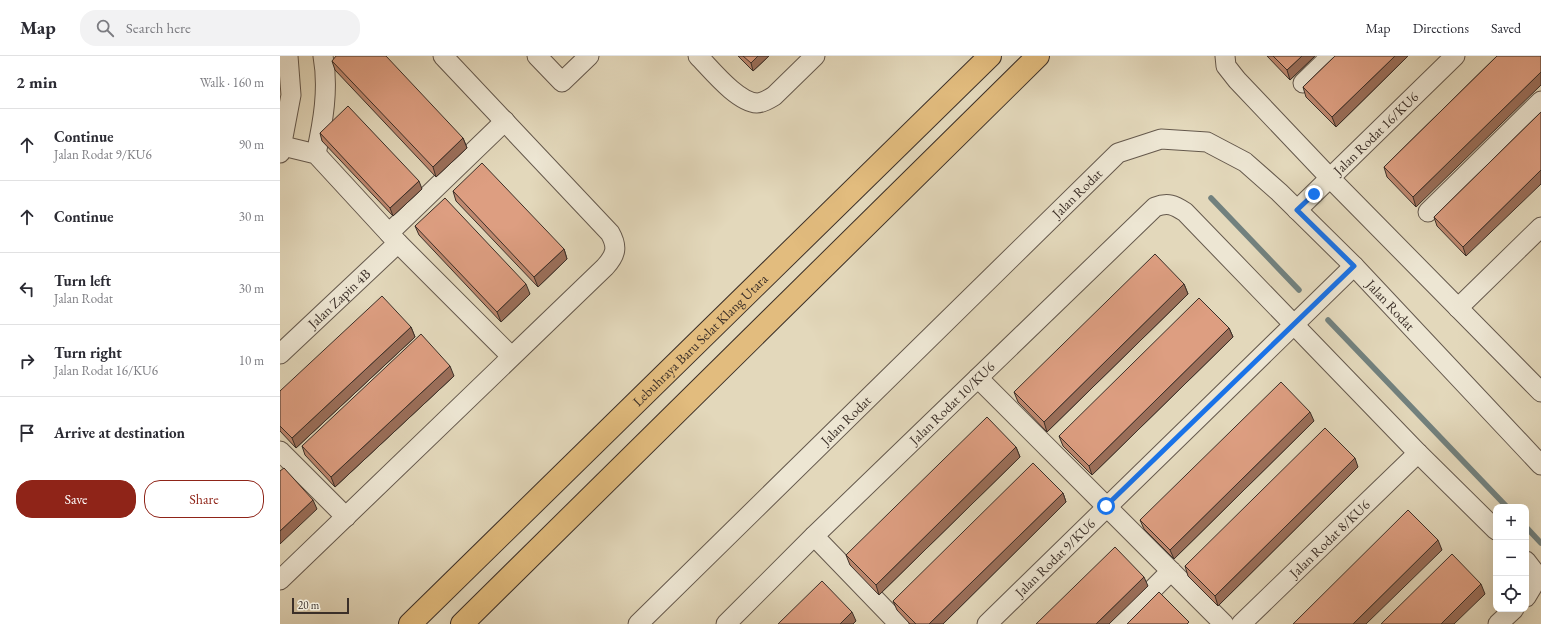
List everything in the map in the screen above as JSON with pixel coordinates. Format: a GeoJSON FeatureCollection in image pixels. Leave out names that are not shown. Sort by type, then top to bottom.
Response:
{"type":"FeatureCollection","features":[{"type":"Feature","properties":{"kind":"highway","name":"Lebuhraya Baru Selat Klang Utara"},"geometry":{"type":"LineString","coordinates":[[410,624],[990,56]]}},
{"type":"Feature","properties":{"kind":"highway"},"geometry":{"type":"LineString","coordinates":[[462,624],[1038,56]]}},
{"type":"Feature","properties":{"kind":"street"},"geometry":{"type":"LineString","coordinates":[[288,56],[291,95],[281,149],[316,154],[394,238],[511,356]]}},
{"type":"Feature","properties":{"kind":"street"},"geometry":{"type":"LineString","coordinates":[[316,154],[323,125],[326,73],[324,56]]}},
{"type":"Feature","properties":{"kind":"street"},"geometry":{"type":"LineString","coordinates":[[280,580],[608,263],[616,250],[615,241],[610,233],[506,121],[443,56]]}},
{"type":"Feature","properties":{"kind":"street"},"geometry":{"type":"LineString","coordinates":[[537,56],[562,82],[589,56]]}},
{"type":"Feature","properties":{"kind":"street"},"geometry":{"type":"LineString","coordinates":[[698,56],[734,93],[756,103],[766,101],[774,96],[815,56]]}},
{"type":"Feature","properties":{"kind":"street"},"geometry":{"type":"LineString","coordinates":[[1225,56],[1226,66],[1237,80],[1331,179],[1541,392]]}},
{"type":"Feature","properties":{"kind":"street"},"geometry":{"type":"LineString","coordinates":[[1303,83],[1331,56]]}},
{"type":"Feature","properties":{"kind":"street","name":"Jalan Rodat 16/KU6"},"geometry":{"type":"LineString","coordinates":[[1297,210],[1331,179],[1455,56]]}},
{"type":"Feature","properties":{"kind":"street"},"geometry":{"type":"LineString","coordinates":[[1428,212],[1541,101]]}},
{"type":"Feature","properties":{"kind":"street","name":"Jalan Zapin 4B"},"geometry":{"type":"LineString","coordinates":[[280,354],[506,121]]}},
{"type":"Feature","properties":{"kind":"street","name":"Jalan Rodat"},"geometry":{"type":"LineString","coordinates":[[638,624],[1118,153],[1161,139],[1207,142],[1245,162],[1354,266],[1541,465]]}},
{"type":"Feature","properties":{"kind":"street","name":"Jalan Rodat 10/KU6"},"geometry":{"type":"LineString","coordinates":[[726,624],[814,536],[1155,206],[1173,204],[1185,212],[1294,323]]}},
{"type":"Feature","properties":{"kind":"street"},"geometry":{"type":"LineString","coordinates":[[1458,308],[1541,227]]}},
{"type":"Feature","properties":{"kind":"street","name":"Jalan Rodat 9/KU6"},"geometry":{"type":"LineString","coordinates":[[986,624],[1354,266]]}},
{"type":"Feature","properties":{"kind":"street"},"geometry":{"type":"LineString","coordinates":[[1294,323],[1418,453],[1493,527]]}},
{"type":"Feature","properties":{"kind":"street"},"geometry":{"type":"LineString","coordinates":[[978,378],[1224,624]]}},
{"type":"Feature","properties":{"kind":"street"},"geometry":{"type":"LineString","coordinates":[[280,451],[346,516]]}},
{"type":"Feature","properties":{"kind":"street","name":"Jalan Rodat 8/KU6"},"geometry":{"type":"LineString","coordinates":[[1241,624],[1418,453]]}},
{"type":"Feature","properties":{"kind":"street"},"geometry":{"type":"LineString","coordinates":[[814,536],[899,624]]}},
{"type":"Feature","properties":{"kind":"street"},"geometry":{"type":"LineString","coordinates":[[1529,565],[1533,570],[1535,582],[1529,592]]}},
{"type":"Feature","properties":{"kind":"street"},"geometry":{"type":"LineString","coordinates":[[1118,624],[1170,571]]}},
{"type":"Feature","properties":{"kind":"street"},"geometry":{"type":"LineString","coordinates":[[1498,624],[1511,612]]}},
{"type":"Feature","properties":{"kind":"building"},"geometry":{"type":"Polygon","coordinates":[[[336,56],[386,56],[463,138],[433,167],[332,61],[336,56]]]}},
{"type":"Feature","properties":{"kind":"building"},"geometry":{"type":"Polygon","coordinates":[[[743,56],[758,56],[751,63],[743,56]]]}},
{"type":"Feature","properties":{"kind":"building"},"geometry":{"type":"Polygon","coordinates":[[[1273,56],[1302,56],[1287,70],[1273,56]]]}},
{"type":"Feature","properties":{"kind":"building"},"geometry":{"type":"Polygon","coordinates":[[[1335,56],[1395,56],[1332,117],[1303,87],[1335,56]]]}},
{"type":"Feature","properties":{"kind":"building"},"geometry":{"type":"Polygon","coordinates":[[[1497,56],[1541,56],[1541,72],[1413,197],[1384,167],[1497,56]]]}},
{"type":"Feature","properties":{"kind":"building"},"geometry":{"type":"Polygon","coordinates":[[[348,106],[419,181],[390,208],[320,133],[348,106]]]}},
{"type":"Feature","properties":{"kind":"building"},"geometry":{"type":"Polygon","coordinates":[[[1541,112],[1541,170],[1463,247],[1434,217],[1541,112]]]}},
{"type":"Feature","properties":{"kind":"building"},"geometry":{"type":"Polygon","coordinates":[[[482,163],[564,249],[534,277],[453,191],[482,163]]]}},
{"type":"Feature","properties":{"kind":"building"},"geometry":{"type":"Polygon","coordinates":[[[445,198],[526,284],[497,312],[415,226],[445,198]]]}},
{"type":"Feature","properties":{"kind":"building"},"geometry":{"type":"Polygon","coordinates":[[[1155,254],[1184,284],[1044,422],[1014,392],[1155,254]]]}},
{"type":"Feature","properties":{"kind":"building"},"geometry":{"type":"Polygon","coordinates":[[[382,296],[411,327],[292,438],[280,426],[280,391],[382,296]]]}},
{"type":"Feature","properties":{"kind":"building"},"geometry":{"type":"Polygon","coordinates":[[[1199,298],[1229,328],[1089,466],[1059,436],[1199,298]]]}},
{"type":"Feature","properties":{"kind":"building"},"geometry":{"type":"Polygon","coordinates":[[[421,334],[450,366],[331,477],[302,446],[421,334]]]}},
{"type":"Feature","properties":{"kind":"building"},"geometry":{"type":"Polygon","coordinates":[[[1281,382],[1310,412],[1170,550],[1140,520],[1281,382]]]}},
{"type":"Feature","properties":{"kind":"building"},"geometry":{"type":"Polygon","coordinates":[[[987,417],[1016,447],[876,585],[846,555],[987,417]]]}},
{"type":"Feature","properties":{"kind":"building"},"geometry":{"type":"Polygon","coordinates":[[[1325,428],[1355,458],[1215,596],[1185,566],[1325,428]]]}},
{"type":"Feature","properties":{"kind":"building"},"geometry":{"type":"Polygon","coordinates":[[[1033,463],[1063,493],[929,624],[916,624],[893,601],[1033,463]]]}},
{"type":"Feature","properties":{"kind":"building"},"geometry":{"type":"Polygon","coordinates":[[[284,468],[313,500],[280,531],[280,471],[284,468]]]}},
{"type":"Feature","properties":{"kind":"building"},"geometry":{"type":"Polygon","coordinates":[[[1408,510],[1438,540],[1353,624],[1293,624],[1408,510]]]}},
{"type":"Feature","properties":{"kind":"building"},"geometry":{"type":"Polygon","coordinates":[[[1115,547],[1144,577],[1096,624],[1036,624],[1115,547]]]}},
{"type":"Feature","properties":{"kind":"building"},"geometry":{"type":"Polygon","coordinates":[[[1452,554],[1481,584],[1441,624],[1381,624],[1452,554]]]}},
{"type":"Feature","properties":{"kind":"building"},"geometry":{"type":"Polygon","coordinates":[[[822,581],[852,612],[840,624],[778,624],[822,581]]]}},
{"type":"Feature","properties":{"kind":"building"},"geometry":{"type":"Polygon","coordinates":[[[1159,592],[1189,622],[1187,624],[1127,624],[1159,592]]]}},
{"type":"Feature","properties":{"kind":"waterway"},"geometry":{"type":"LineString","coordinates":[[1211,198],[1299,290]]}},
{"type":"Feature","properties":{"kind":"waterway"},"geometry":{"type":"LineString","coordinates":[[1328,320],[1504,504]]}},
{"type":"Feature","properties":{"kind":"waterway"},"geometry":{"type":"LineString","coordinates":[[1529,530],[1541,543]]}},
{"type":"Feature","properties":{"kind":"route"},"geometry":{"type":"LineString","coordinates":[[1106,506],[1354,266],[1297,210],[1314,194]]}}]}
